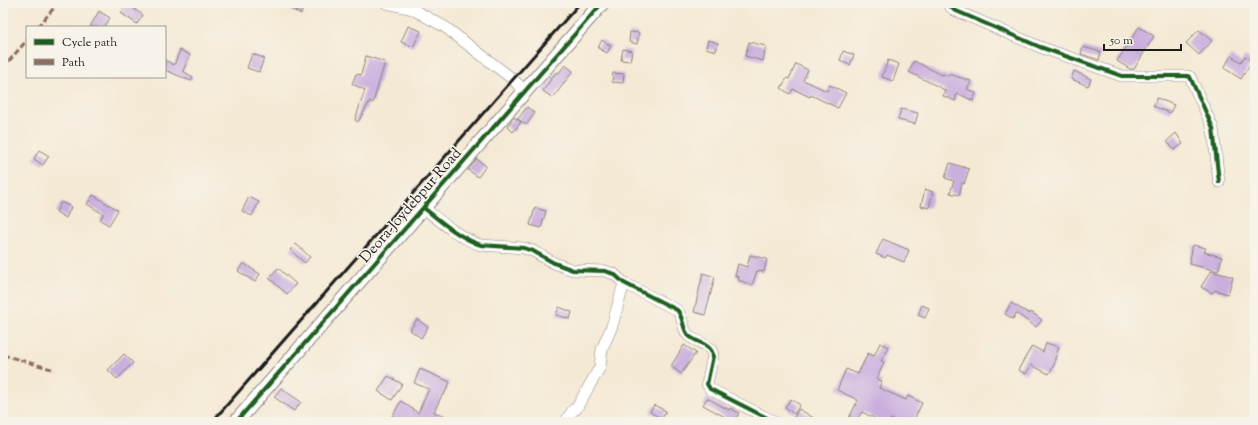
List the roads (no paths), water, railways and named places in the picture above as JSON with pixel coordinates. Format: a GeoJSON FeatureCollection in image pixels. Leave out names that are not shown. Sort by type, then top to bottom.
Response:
{"type":"FeatureCollection","features":[{"type":"Feature","properties":{"kind":"street"},"geometry":{"type":"LineString","coordinates":[[386,3],[412,9],[445,27],[510,77],[525,91]]}},
{"type":"Feature","properties":{"kind":"street","name":"Deora-Joydebpur Road"},"geometry":{"type":"LineString","coordinates":[[236,422],[602,3]]}},
{"type":"Feature","properties":{"kind":"street"},"geometry":{"type":"LineString","coordinates":[[947,3],[954,10],[1040,47],[1122,76],[1190,77],[1213,128],[1219,182]]}},
{"type":"Feature","properties":{"kind":"street"},"geometry":{"type":"LineString","coordinates":[[424,208],[445,226],[475,243],[481,245],[528,249],[563,267],[573,270],[605,271],[614,274],[624,283],[677,310],[680,313],[687,333],[710,348],[713,356],[707,384],[710,389],[775,422]]}},
{"type":"Feature","properties":{"kind":"street"},"geometry":{"type":"LineString","coordinates":[[565,422],[573,410],[576,409],[599,371],[602,349],[612,326],[624,283]]}},
{"type":"Feature","properties":{"kind":"railway"},"geometry":{"type":"LineString","coordinates":[[212,422],[580,3]]}}]}
